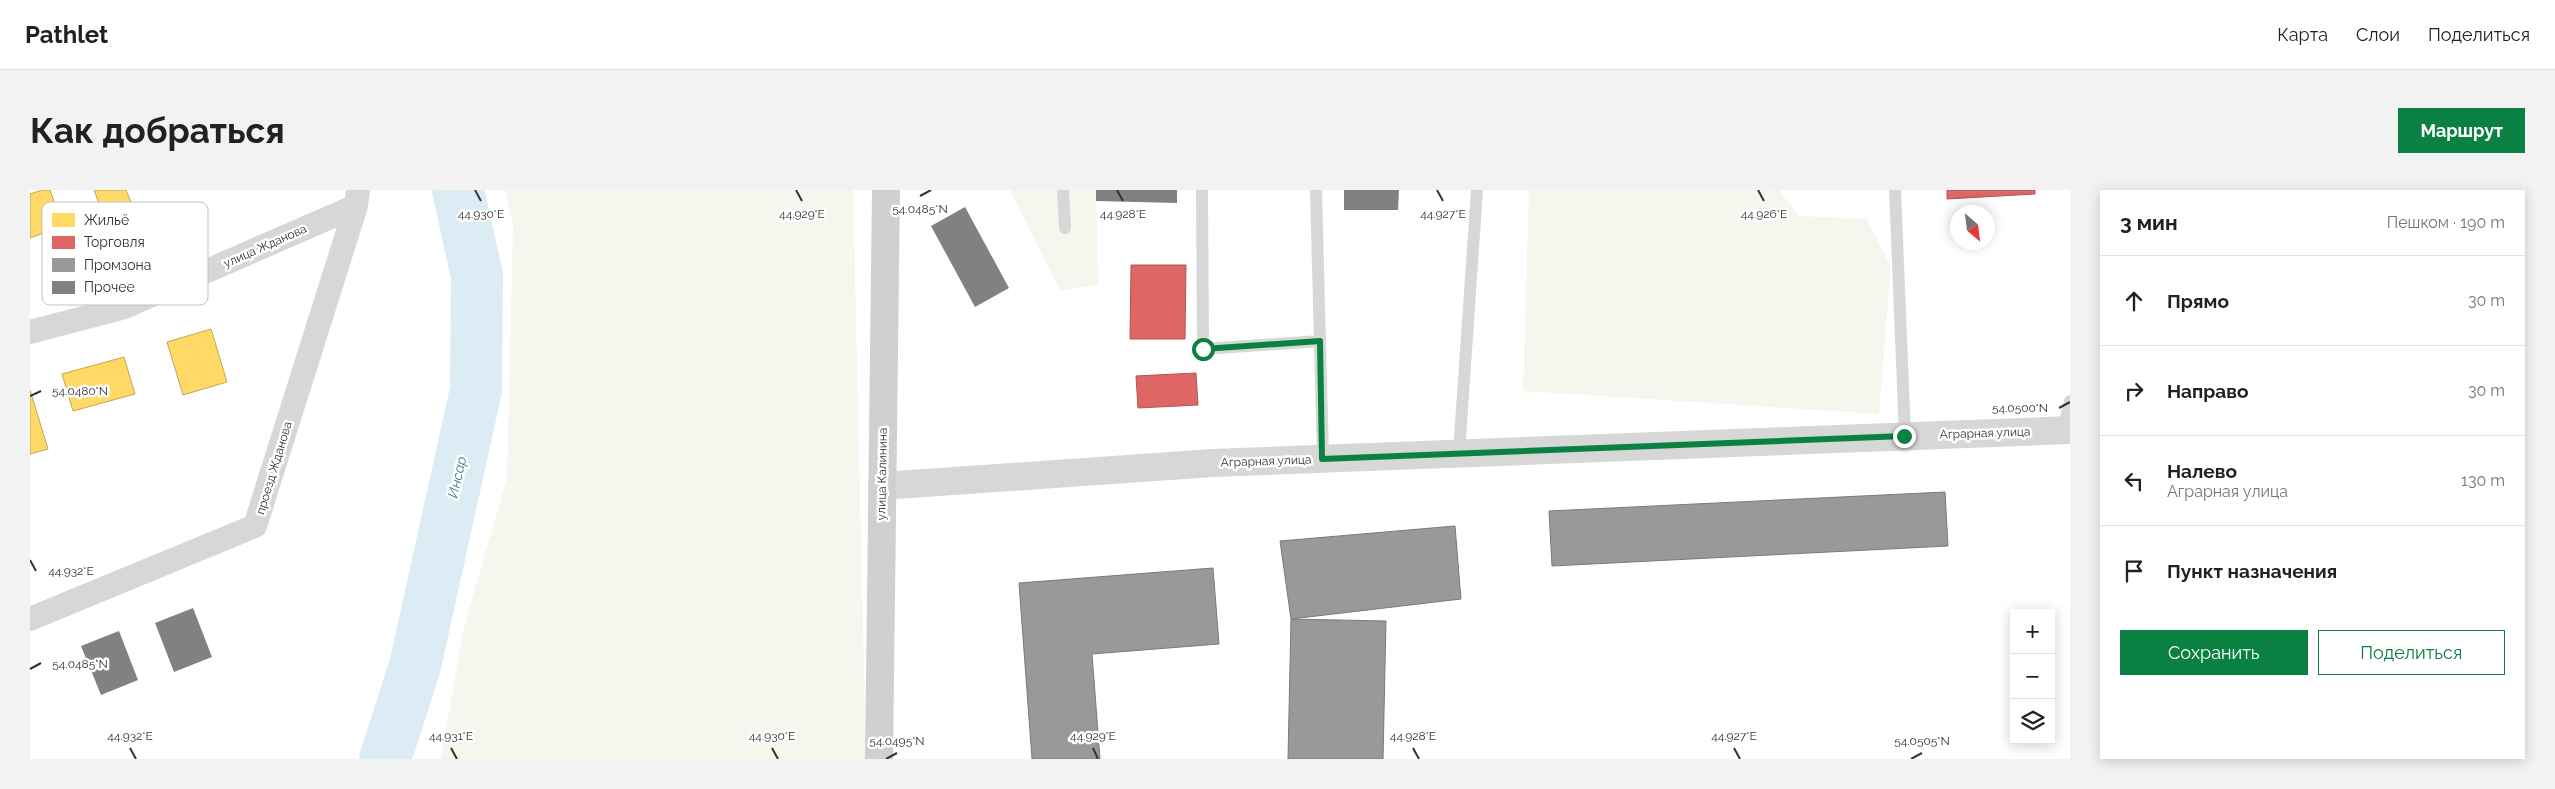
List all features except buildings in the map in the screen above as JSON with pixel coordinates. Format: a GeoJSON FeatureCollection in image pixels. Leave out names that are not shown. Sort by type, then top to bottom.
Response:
{"type":"FeatureCollection","features":[{"type":"Feature","properties":{"kind":"main road","name":"улица Калинина"},"geometry":{"type":"LineString","coordinates":[[879,759],[886,190]]}},
{"type":"Feature","properties":{"kind":"street","name":"улица Жданова"},"geometry":{"type":"LineString","coordinates":[[208,268],[357,198]]}},
{"type":"Feature","properties":{"kind":"street","name":"проезд Жданова"},"geometry":{"type":"LineString","coordinates":[[30,619],[255,526],[357,198]]}},
{"type":"Feature","properties":{"kind":"street","name":"улица Жданова"},"geometry":{"type":"LineString","coordinates":[[30,332],[128,305]]}},
{"type":"Feature","properties":{"kind":"street","name":"Аграрная улица"},"geometry":{"type":"LineString","coordinates":[[882,486],[1213,463],[2067,430]]}},
{"type":"Feature","properties":{"kind":"lane"},"geometry":{"type":"LineString","coordinates":[[1063,190],[1065,228]]}},
{"type":"Feature","properties":{"kind":"lane"},"geometry":{"type":"LineString","coordinates":[[1202,190],[1203,349],[1320,341]]}},
{"type":"Feature","properties":{"kind":"lane"},"geometry":{"type":"LineString","coordinates":[[1316,190],[1322,459]]}},
{"type":"Feature","properties":{"kind":"lane"},"geometry":{"type":"LineString","coordinates":[[1459,453],[1477,190]]}},
{"type":"Feature","properties":{"kind":"lane"},"geometry":{"type":"LineString","coordinates":[[1895,190],[1904,436]]}},
{"type":"Feature","properties":{"kind":"lane"},"geometry":{"type":"LineString","coordinates":[[2067,430],[2070,400]]}},
{"type":"Feature","properties":{"kind":"shaded area"},"geometry":{"type":"Polygon","coordinates":[[[505,190],[853,190],[866,759],[441,759],[464,626],[507,479],[513,226],[505,190]]]}},
{"type":"Feature","properties":{"kind":"shaded area"},"geometry":{"type":"Polygon","coordinates":[[[1010,190],[1096,190],[1098,285],[1060,290],[1010,190]]]}},
{"type":"Feature","properties":{"kind":"shaded area"},"geometry":{"type":"Polygon","coordinates":[[[1529,190],[1779,190],[1799,216],[1867,219],[1891,267],[1879,414],[1523,391],[1529,190]]]}},
{"type":"Feature","properties":{"kind":"waterway","name":"Инсар"},"geometry":{"type":"LineString","coordinates":[[385,759],[415,666],[476,390],[477,276],[458,190]]}},
{"type":"Feature","properties":{"kind":"route"},"geometry":{"type":"LineString","coordinates":[[1203,349],[1320,341],[1322,459],[1904,436]]}}]}
